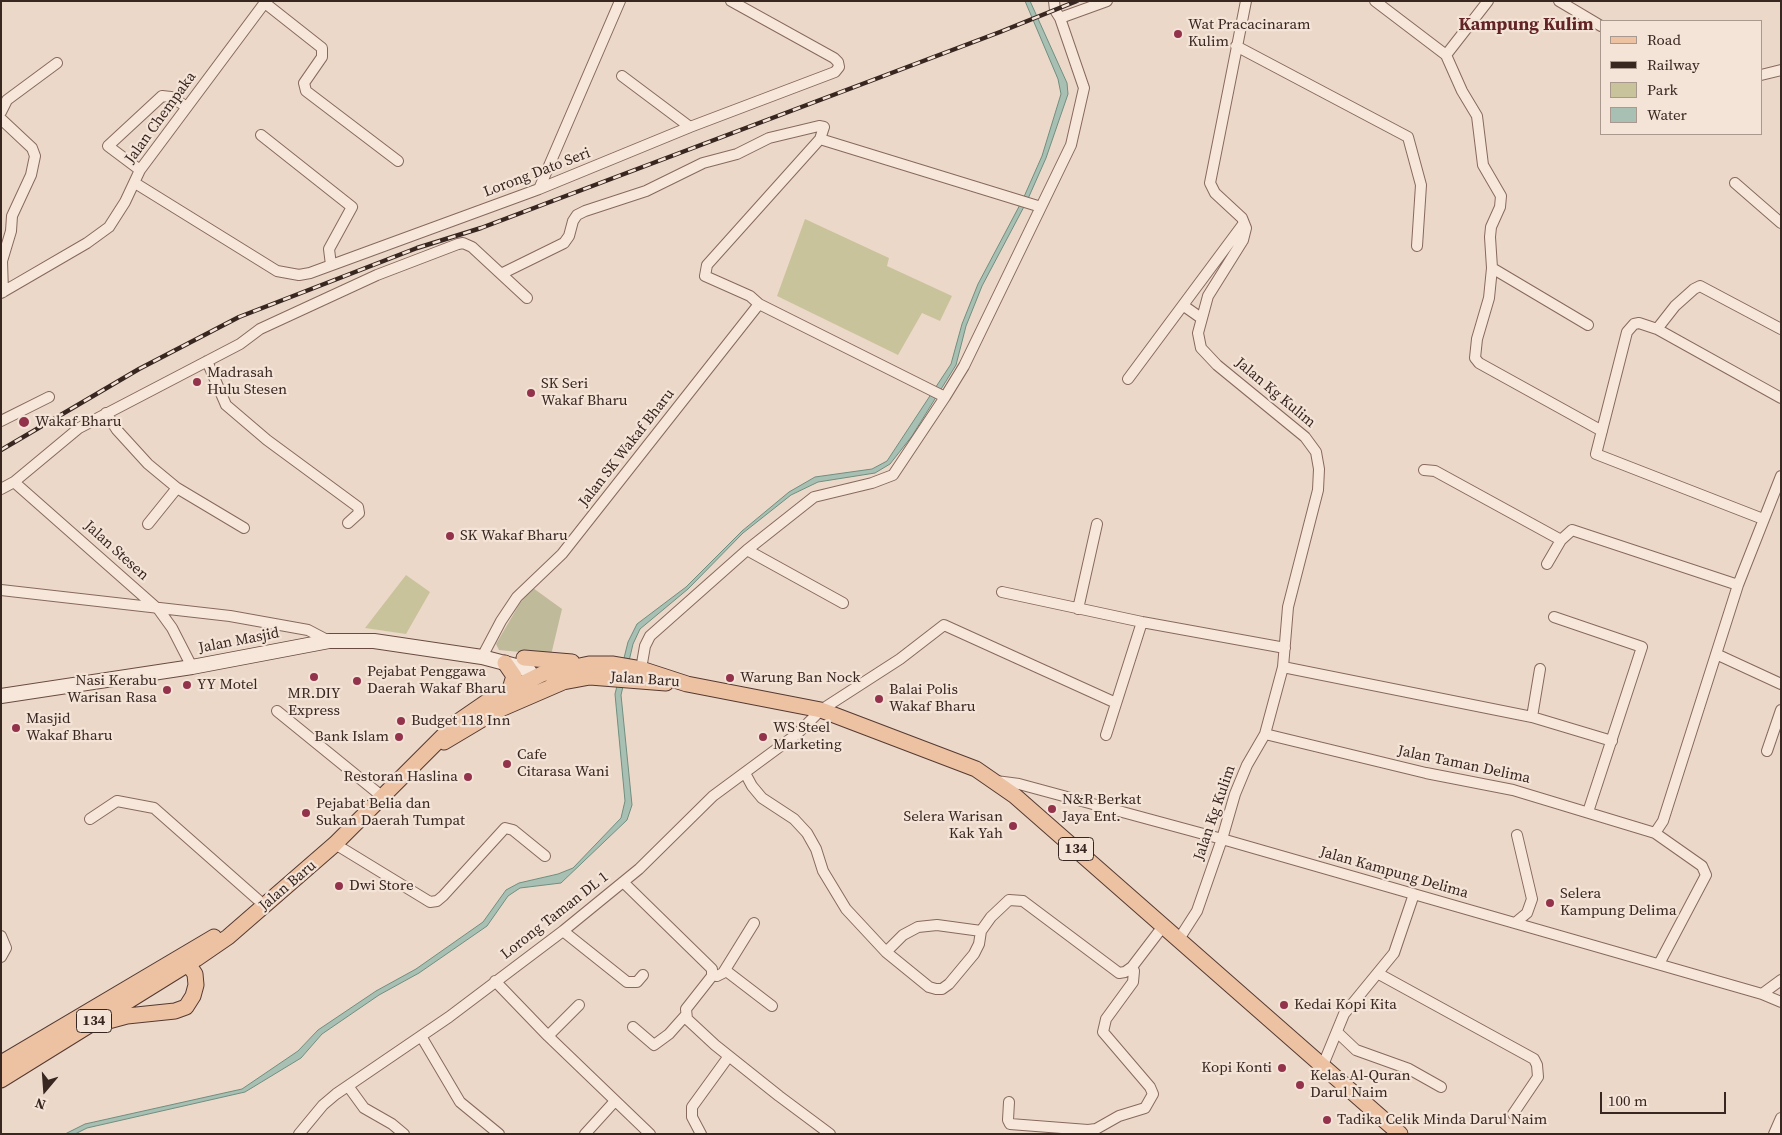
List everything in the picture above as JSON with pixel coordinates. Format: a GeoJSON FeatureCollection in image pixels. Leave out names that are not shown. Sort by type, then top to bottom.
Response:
{"type":"FeatureCollection","features":[{"type":"Feature","properties":{"kind":"main road"},"geometry":{"type":"LineString","coordinates":[[524,658],[589,664]]}},
{"type":"Feature","properties":{"kind":"main road"},"geometry":{"type":"LineString","coordinates":[[504,663],[514,676],[515,694]]}},
{"type":"Feature","properties":{"kind":"main road","name":"Jalan Baru"},"geometry":{"type":"LineString","coordinates":[[248,919],[335,844],[434,747],[538,677],[589,664],[612,664],[641,669],[687,684]]}},
{"type":"Feature","properties":{"kind":"main road"},"geometry":{"type":"LineString","coordinates":[[538,677],[563,682]]}},
{"type":"Feature","properties":{"kind":"main road","name":"Jalan Baru"},"geometry":{"type":"LineString","coordinates":[[515,694],[583,678],[611,678],[687,684]]}},
{"type":"Feature","properties":{"kind":"main road","name":"134"},"geometry":{"type":"LineString","coordinates":[[687,684],[821,710],[953,759],[996,781],[1164,925],[1400,1134]]}},
{"type":"Feature","properties":{"kind":"main road","name":"134"},"geometry":{"type":"LineString","coordinates":[[1,1063],[173,960],[248,919]]}},
{"type":"Feature","properties":{"kind":"main road","name":"134"},"geometry":{"type":"LineString","coordinates":[[1,1080],[188,964],[228,937],[248,919]]}},
{"type":"Feature","properties":{"kind":"main road"},"geometry":{"type":"LineString","coordinates":[[84,1027],[127,1016],[175,1011],[186,1006],[193,996],[196,985],[195,974],[184,961],[173,960]]}},
{"type":"Feature","properties":{"kind":"street"},"geometry":{"type":"LineString","coordinates":[[539,189],[539,184],[620,1]]}},
{"type":"Feature","properties":{"kind":"street","name":"Lorong Dato Seri"},"geometry":{"type":"LineString","coordinates":[[135,183],[277,271],[299,275],[539,189],[690,127],[835,72],[838,62],[834,58],[731,1]]}},
{"type":"Feature","properties":{"kind":"street"},"geometry":{"type":"LineString","coordinates":[[641,669],[645,646],[650,636],[747,550],[814,497],[872,483],[893,475],[964,366],[1071,145],[1084,88],[1060,18],[1055,10],[1054,1]]}},
{"type":"Feature","properties":{"kind":"street"},"geometry":{"type":"LineString","coordinates":[[1060,18],[1107,1]]}},
{"type":"Feature","properties":{"kind":"street"},"geometry":{"type":"LineString","coordinates":[[1128,379],[1244,223],[1233,208],[1215,193],[1210,183],[1246,1]]}},
{"type":"Feature","properties":{"kind":"street"},"geometry":{"type":"LineString","coordinates":[[1375,1],[1446,55],[1462,92],[1477,116],[1483,166],[1501,196],[1500,207],[1491,227],[1490,236],[1492,268],[1490,298],[1477,339],[1475,358],[1479,363],[1602,431]]}},
{"type":"Feature","properties":{"kind":"street"},"geometry":{"type":"LineString","coordinates":[[1446,55],[1488,1]]}},
{"type":"Feature","properties":{"kind":"street"},"geometry":{"type":"LineString","coordinates":[[1559,1],[1600,25]]}},
{"type":"Feature","properties":{"kind":"street"},"geometry":{"type":"LineString","coordinates":[[265,2],[322,48],[322,57],[304,83],[306,91],[398,161]]}},
{"type":"Feature","properties":{"kind":"street","name":"Jalan Chempaka"},"geometry":{"type":"LineString","coordinates":[[2,292],[99,236],[118,216],[140,170],[265,2]]}},
{"type":"Feature","properties":{"kind":"street"},"geometry":{"type":"LineString","coordinates":[[1236,46],[1408,137],[1421,185],[1417,246]]}},
{"type":"Feature","properties":{"kind":"street"},"geometry":{"type":"LineString","coordinates":[[1,112],[7,100],[58,63]]}},
{"type":"Feature","properties":{"kind":"street"},"geometry":{"type":"LineString","coordinates":[[1762,74],[1781,70]]}},
{"type":"Feature","properties":{"kind":"street"},"geometry":{"type":"LineString","coordinates":[[622,76],[690,127]]}},
{"type":"Feature","properties":{"kind":"street"},"geometry":{"type":"LineString","coordinates":[[140,170],[108,146],[162,96],[171,97],[187,107]]}},
{"type":"Feature","properties":{"kind":"street"},"geometry":{"type":"LineString","coordinates":[[1,119],[32,148],[35,154],[32,175],[12,216],[11,231],[2,261],[2,292]]}},
{"type":"Feature","properties":{"kind":"street"},"geometry":{"type":"LineString","coordinates":[[501,274],[564,243],[569,236],[573,221],[577,215],[585,211],[646,191],[703,164],[737,154],[769,138],[819,126],[824,127],[820,139],[707,265],[705,276],[750,296],[759,304],[943,396]]}},
{"type":"Feature","properties":{"kind":"street"},"geometry":{"type":"LineString","coordinates":[[261,135],[352,207],[329,249],[331,265]]}},
{"type":"Feature","properties":{"kind":"street"},"geometry":{"type":"LineString","coordinates":[[820,139],[1041,207]]}},
{"type":"Feature","properties":{"kind":"street"},"geometry":{"type":"LineString","coordinates":[[1734,182],[1781,223]]}},
{"type":"Feature","properties":{"kind":"street","name":"Jalan Kg Kulim"},"geometry":{"type":"LineString","coordinates":[[1179,939],[1197,911],[1240,779],[1264,734],[1282,667],[1288,607],[1318,490],[1318,460],[1305,437],[1217,365],[1201,348],[1198,333],[1208,296],[1242,240],[1246,228],[1244,223]]}},
{"type":"Feature","properties":{"kind":"street"},"geometry":{"type":"LineString","coordinates":[[1,489],[14,482],[79,428],[240,344],[260,329],[329,296],[458,244],[468,244],[472,247],[527,298]]}},
{"type":"Feature","properties":{"kind":"street"},"geometry":{"type":"LineString","coordinates":[[1492,268],[1588,325]]}},
{"type":"Feature","properties":{"kind":"street"},"geometry":{"type":"LineString","coordinates":[[1658,329],[1675,306],[1700,286],[1781,329]]}},
{"type":"Feature","properties":{"kind":"street","name":"Jalan SK Wakaf Bharu"},"geometry":{"type":"LineString","coordinates":[[482,657],[501,621],[517,597],[562,554],[759,304]]}},
{"type":"Feature","properties":{"kind":"street"},"geometry":{"type":"LineString","coordinates":[[1184,306],[1201,318]]}},
{"type":"Feature","properties":{"kind":"street"},"geometry":{"type":"LineString","coordinates":[[1764,519],[1596,454],[1627,332],[1630,327],[1639,323],[1658,329],[1781,398]]}},
{"type":"Feature","properties":{"kind":"street"},"geometry":{"type":"LineString","coordinates":[[207,361],[226,405],[267,440],[358,507],[359,513],[348,523]]}},
{"type":"Feature","properties":{"kind":"street"},"geometry":{"type":"LineString","coordinates":[[1,421],[49,397]]}},
{"type":"Feature","properties":{"kind":"street"},"geometry":{"type":"LineString","coordinates":[[106,413],[117,430],[148,464],[178,488],[244,528]]}},
{"type":"Feature","properties":{"kind":"street"},"geometry":{"type":"LineString","coordinates":[[1424,470],[1435,470],[1561,540]]}},
{"type":"Feature","properties":{"kind":"street"},"geometry":{"type":"LineString","coordinates":[[1655,833],[1664,821],[1738,585],[1781,476]]}},
{"type":"Feature","properties":{"kind":"street","name":"Jalan Stesen"},"geometry":{"type":"LineString","coordinates":[[14,482],[159,610],[172,628],[192,667]]}},
{"type":"Feature","properties":{"kind":"street"},"geometry":{"type":"LineString","coordinates":[[148,524],[178,488]]}},
{"type":"Feature","properties":{"kind":"street"},"geometry":{"type":"LineString","coordinates":[[1078,609],[1097,524]]}},
{"type":"Feature","properties":{"kind":"street"},"geometry":{"type":"LineString","coordinates":[[1547,564],[1561,540],[1572,530],[1738,585]]}},
{"type":"Feature","properties":{"kind":"street"},"geometry":{"type":"LineString","coordinates":[[747,550],[843,604]]}},
{"type":"Feature","properties":{"kind":"street"},"geometry":{"type":"LineString","coordinates":[[1,590],[159,610],[230,616],[294,627],[313,632],[329,641]]}},
{"type":"Feature","properties":{"kind":"street"},"geometry":{"type":"LineString","coordinates":[[1002,592],[1142,622],[1285,648]]}},
{"type":"Feature","properties":{"kind":"street"},"geometry":{"type":"LineString","coordinates":[[1554,617],[1642,646],[1588,812]]}},
{"type":"Feature","properties":{"kind":"street"},"geometry":{"type":"LineString","coordinates":[[1106,735],[1142,622]]}},
{"type":"Feature","properties":{"kind":"street","name":"Lorong Taman DL 1"},"geometry":{"type":"LineString","coordinates":[[299,1134],[323,1105],[421,1036],[563,931],[653,858],[713,796],[797,734],[821,710],[900,659],[944,625],[1116,703]]}},
{"type":"Feature","properties":{"kind":"street","name":"Jalan Masjid"},"geometry":{"type":"LineString","coordinates":[[1,697],[192,667],[329,641],[374,640],[482,657],[520,667],[538,677]]}},
{"type":"Feature","properties":{"kind":"street"},"geometry":{"type":"LineString","coordinates":[[1716,654],[1781,684]]}},
{"type":"Feature","properties":{"kind":"street","name":"Jalan Masjid"},"geometry":{"type":"LineString","coordinates":[[482,657],[505,656],[524,658]]}},
{"type":"Feature","properties":{"kind":"street"},"geometry":{"type":"LineString","coordinates":[[524,658],[532,662],[538,677]]}},
{"type":"Feature","properties":{"kind":"street"},"geometry":{"type":"LineString","coordinates":[[1282,667],[1532,717],[1612,740]]}},
{"type":"Feature","properties":{"kind":"street"},"geometry":{"type":"LineString","coordinates":[[1532,717],[1540,669]]}},
{"type":"Feature","properties":{"kind":"street"},"geometry":{"type":"LineString","coordinates":[[1767,751],[1781,710]]}},
{"type":"Feature","properties":{"kind":"street"},"geometry":{"type":"LineString","coordinates":[[277,711],[384,798]]}},
{"type":"Feature","properties":{"kind":"street","name":"Jalan Taman Delima"},"geometry":{"type":"LineString","coordinates":[[1264,734],[1426,773],[1513,790],[1655,833],[1702,866],[1706,874],[1659,964]]}},
{"type":"Feature","properties":{"kind":"street"},"geometry":{"type":"LineString","coordinates":[[745,773],[752,786],[762,798],[794,819],[807,833],[816,848],[823,870],[846,909],[886,952],[929,987],[942,989],[949,984],[974,954],[979,944],[981,931],[991,917],[1004,904],[1016,899],[1023,901],[1119,973],[1125,972],[1132,967],[1164,925]]}},
{"type":"Feature","properties":{"kind":"street","name":"Jalan Kampung Delima"},"geometry":{"type":"LineString","coordinates":[[996,781],[1019,784],[1222,839],[1762,994],[1781,1002]]}},
{"type":"Feature","properties":{"kind":"street"},"geometry":{"type":"LineString","coordinates":[[90,819],[117,801],[154,808],[264,906]]}},
{"type":"Feature","properties":{"kind":"street"},"geometry":{"type":"LineString","coordinates":[[335,844],[430,902],[437,901],[443,896],[505,828],[513,830],[545,856]]}},
{"type":"Feature","properties":{"kind":"street"},"geometry":{"type":"LineString","coordinates":[[1515,923],[1527,913],[1532,899],[1517,835]]}},
{"type":"Feature","properties":{"kind":"street"},"geometry":{"type":"LineString","coordinates":[[623,882],[710,966],[712,975],[686,1009],[686,1016],[669,1034],[654,1045],[633,1027]]}},
{"type":"Feature","properties":{"kind":"street"},"geometry":{"type":"LineString","coordinates":[[1323,1065],[1344,1014],[1379,974],[1394,953],[1400,941],[1414,894]]}},
{"type":"Feature","properties":{"kind":"street"},"geometry":{"type":"LineString","coordinates":[[712,975],[717,976],[725,970],[754,923]]}},
{"type":"Feature","properties":{"kind":"street"},"geometry":{"type":"LineString","coordinates":[[886,952],[903,935],[918,927],[936,925],[981,931]]}},
{"type":"Feature","properties":{"kind":"street"},"geometry":{"type":"LineString","coordinates":[[563,931],[626,982],[633,984],[643,975]]}},
{"type":"Feature","properties":{"kind":"street"},"geometry":{"type":"LineString","coordinates":[[1,936],[6,948],[1,958]]}},
{"type":"Feature","properties":{"kind":"street"},"geometry":{"type":"LineString","coordinates":[[1008,1102],[1008,1120],[1010,1124],[1088,1130],[1096,1129],[1118,1116],[1146,1108],[1153,1094],[1150,1087],[1104,1032],[1106,1019],[1133,982],[1135,977],[1132,967]]}},
{"type":"Feature","properties":{"kind":"street"},"geometry":{"type":"LineString","coordinates":[[725,970],[772,1006]]}},
{"type":"Feature","properties":{"kind":"street"},"geometry":{"type":"LineString","coordinates":[[1379,974],[1534,1060],[1537,1065],[1538,1077],[1513,1114]]}},
{"type":"Feature","properties":{"kind":"street"},"geometry":{"type":"LineString","coordinates":[[1762,994],[1781,980]]}},
{"type":"Feature","properties":{"kind":"street"},"geometry":{"type":"LineString","coordinates":[[494,981],[650,1134]]}},
{"type":"Feature","properties":{"kind":"street"},"geometry":{"type":"LineString","coordinates":[[548,1036],[579,1005]]}},
{"type":"Feature","properties":{"kind":"street"},"geometry":{"type":"LineString","coordinates":[[686,1016],[729,1056],[830,1134]]}},
{"type":"Feature","properties":{"kind":"street"},"geometry":{"type":"LineString","coordinates":[[1337,1032],[1356,1050],[1410,1069],[1441,1087]]}},
{"type":"Feature","properties":{"kind":"street"},"geometry":{"type":"LineString","coordinates":[[421,1036],[460,1102],[499,1134]]}},
{"type":"Feature","properties":{"kind":"street"},"geometry":{"type":"LineString","coordinates":[[701,1134],[692,1117],[692,1107],[729,1056]]}},
{"type":"Feature","properties":{"kind":"street"},"geometry":{"type":"LineString","coordinates":[[348,1086],[364,1108],[392,1124],[404,1134]]}},
{"type":"Feature","properties":{"kind":"street"},"geometry":{"type":"LineString","coordinates":[[585,1134],[615,1101]]}},
{"type":"Feature","properties":{"kind":"street"},"geometry":{"type":"LineString","coordinates":[[1774,1134],[1781,1118]]}},
{"type":"Feature","properties":{"kind":"green space"},"geometry":{"type":"Polygon","coordinates":[[[805,219],[889,258],[887,266],[952,296],[940,321],[922,313],[898,355],[777,296],[805,219]]]}},
{"type":"Feature","properties":{"kind":"green space"},"geometry":{"type":"Polygon","coordinates":[[[406,575],[430,592],[406,634],[365,628],[406,575]]]}},
{"type":"Feature","properties":{"kind":"shaded area"},"geometry":{"type":"Polygon","coordinates":[[[533,588],[562,609],[551,655],[499,650],[496,644],[520,603],[533,588]]]}},
{"type":"Feature","properties":{"kind":"water"},"geometry":{"type":"Polygon","coordinates":[[[1025,1],[1030,1],[1067,83],[1068,94],[1046,158],[1027,201],[982,286],[966,326],[956,365],[912,436],[890,464],[875,473],[818,482],[791,495],[743,533],[688,589],[640,629],[633,644],[621,695],[632,805],[627,820],[561,883],[520,888],[508,896],[487,926],[419,973],[379,995],[322,1034],[301,1058],[245,1092],[87,1128],[75,1134],[65,1134],[85,1124],[242,1089],[298,1051],[318,1030],[376,991],[416,969],[483,922],[506,890],[519,883],[558,874],[573,868],[621,818],[625,801],[615,694],[628,642],[637,624],[686,587],[742,531],[789,492],[815,477],[872,469],[887,461],[951,364],[962,324],[978,284],[1023,199],[1042,156],[1061,94],[1058,79],[1025,1]]]}},
{"type":"Feature","properties":{"kind":"railway"},"geometry":{"type":"LineString","coordinates":[[1,450],[139,369],[239,317],[417,248],[481,228],[1000,32],[1077,1]]}},
{"type":"Feature","properties":{"kind":"place","name":"Wat Pracacinaram Kulim"},"geometry":{"type":"Point","coordinates":[1178,34]}},
{"type":"Feature","properties":{"kind":"place","name":"Madrasah Hulu Stesen"},"geometry":{"type":"Point","coordinates":[197,382]}},
{"type":"Feature","properties":{"kind":"place","name":"SK Seri Wakaf Bharu"},"geometry":{"type":"Point","coordinates":[531,393]}},
{"type":"Feature","properties":{"kind":"place","name":"Wakaf Bharu"},"geometry":{"type":"Point","coordinates":[24,422]}},
{"type":"Feature","properties":{"kind":"place","name":"SK Wakaf Bharu"},"geometry":{"type":"Point","coordinates":[450,536]}},
{"type":"Feature","properties":{"kind":"place","name":"MR.DIY Express"},"geometry":{"type":"Point","coordinates":[314,677]}},
{"type":"Feature","properties":{"kind":"place","name":"Warung Ban Nock"},"geometry":{"type":"Point","coordinates":[730,678]}},
{"type":"Feature","properties":{"kind":"place","name":"Pejabat Penggawa Daerah Wakaf Bharu"},"geometry":{"type":"Point","coordinates":[357,681]}},
{"type":"Feature","properties":{"kind":"place","name":"YY Motel"},"geometry":{"type":"Point","coordinates":[187,685]}},
{"type":"Feature","properties":{"kind":"place","name":"Nasi Kerabu Warisan Rasa"},"geometry":{"type":"Point","coordinates":[167,690]}},
{"type":"Feature","properties":{"kind":"place","name":"Balai Polis Wakaf Bharu"},"geometry":{"type":"Point","coordinates":[879,699]}},
{"type":"Feature","properties":{"kind":"place","name":"Budget 118 Inn"},"geometry":{"type":"Point","coordinates":[401,721]}},
{"type":"Feature","properties":{"kind":"place","name":"Masjid Wakaf Bharu"},"geometry":{"type":"Point","coordinates":[16,728]}},
{"type":"Feature","properties":{"kind":"place","name":"Bank Islam"},"geometry":{"type":"Point","coordinates":[399,737]}},
{"type":"Feature","properties":{"kind":"place","name":"WS Steel Marketing"},"geometry":{"type":"Point","coordinates":[763,737]}},
{"type":"Feature","properties":{"kind":"place","name":"Cafe Citarasa Wani"},"geometry":{"type":"Point","coordinates":[507,764]}},
{"type":"Feature","properties":{"kind":"place","name":"Restoran Haslina"},"geometry":{"type":"Point","coordinates":[468,777]}},
{"type":"Feature","properties":{"kind":"place","name":"N&R Berkat Jaya Ent."},"geometry":{"type":"Point","coordinates":[1052,809]}},
{"type":"Feature","properties":{"kind":"place","name":"Pejabat Belia dan Sukan Daerah Tumpat"},"geometry":{"type":"Point","coordinates":[306,813]}},
{"type":"Feature","properties":{"kind":"place","name":"Selera Warisan Kak Yah"},"geometry":{"type":"Point","coordinates":[1013,826]}},
{"type":"Feature","properties":{"kind":"place","name":"Dwi Store"},"geometry":{"type":"Point","coordinates":[339,886]}},
{"type":"Feature","properties":{"kind":"place","name":"Selera Kampung Delima"},"geometry":{"type":"Point","coordinates":[1550,903]}},
{"type":"Feature","properties":{"kind":"place","name":"Kedai Kopi Kita"},"geometry":{"type":"Point","coordinates":[1284,1005]}},
{"type":"Feature","properties":{"kind":"place","name":"Kopi Konti"},"geometry":{"type":"Point","coordinates":[1282,1068]}},
{"type":"Feature","properties":{"kind":"place","name":"Kelas Al-Quran Darul Naim"},"geometry":{"type":"Point","coordinates":[1300,1085]}},
{"type":"Feature","properties":{"kind":"place","name":"Tadika Celik Minda Darul Naim"},"geometry":{"type":"Point","coordinates":[1327,1120]}},
{"type":"Feature","properties":{"kind":"district","name":"Kampung Kulim"},"geometry":{"type":"Point","coordinates":[1526,25]}}]}
